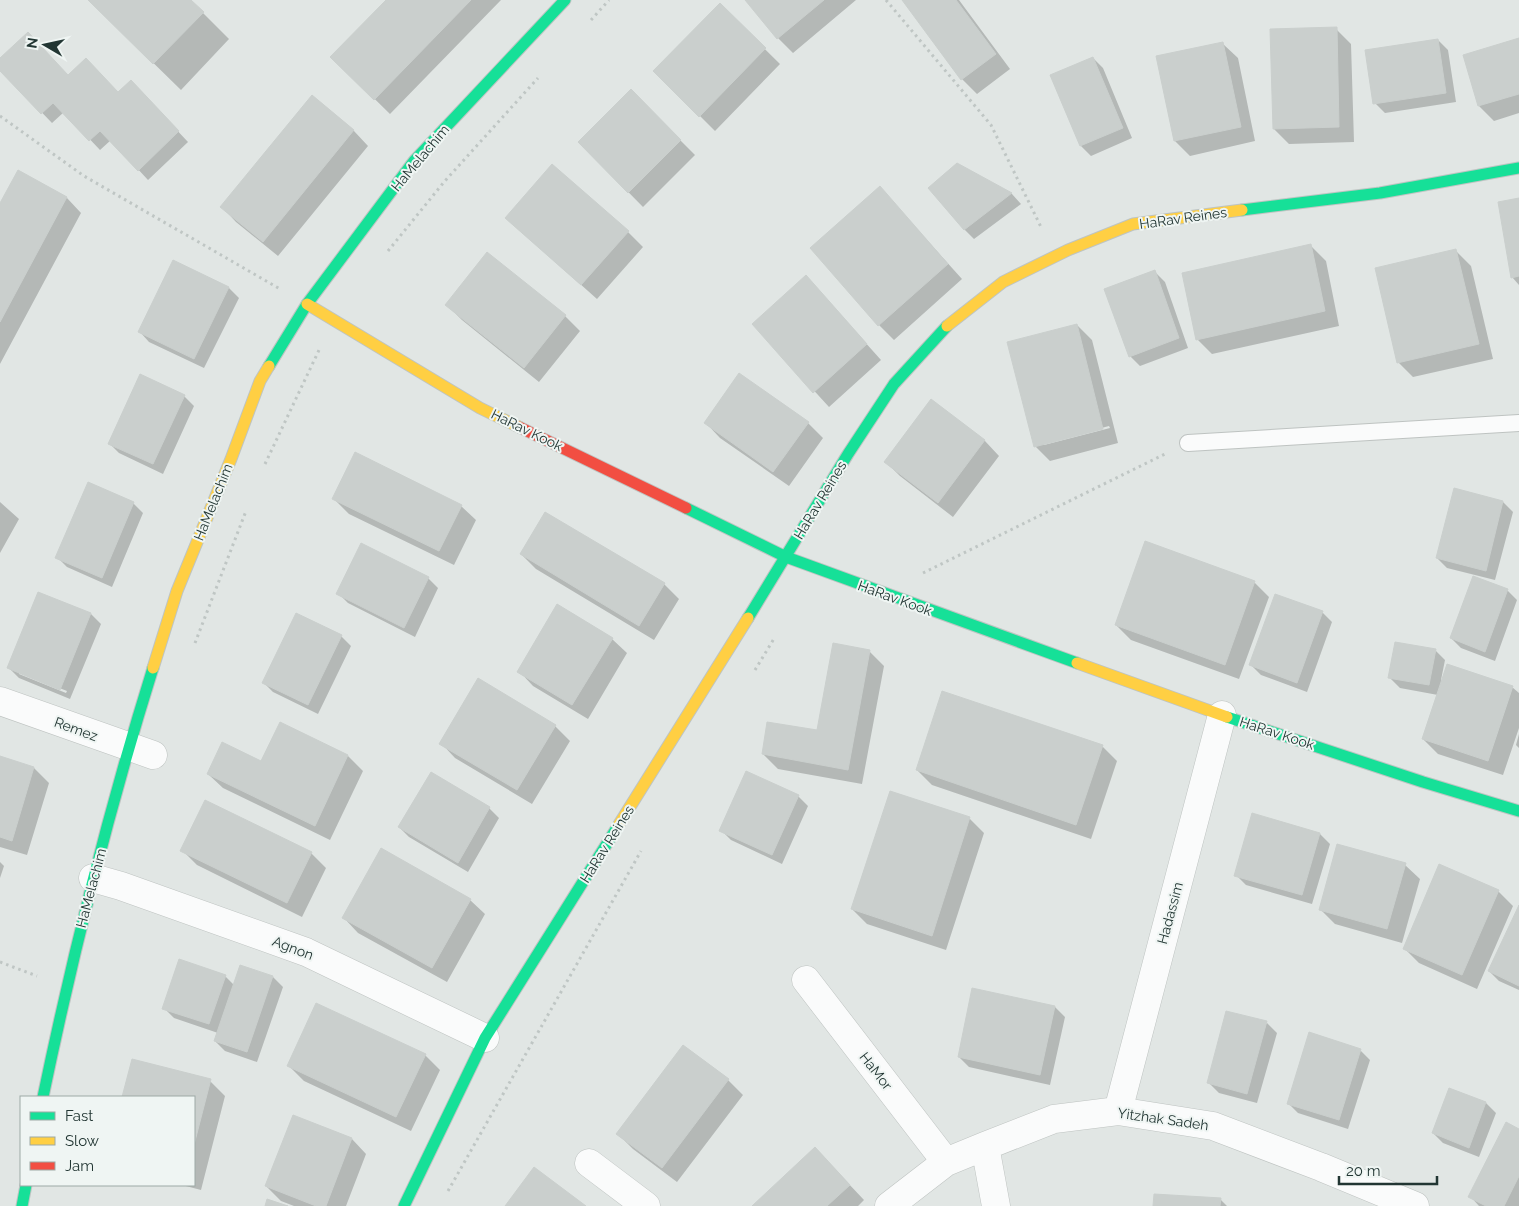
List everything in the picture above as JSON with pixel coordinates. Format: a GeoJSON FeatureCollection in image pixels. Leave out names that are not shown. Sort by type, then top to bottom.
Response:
{"type":"FeatureCollection","features":[{"type":"Feature","properties":{"kind":"street","name":"HaMelachim"},"geometry":{"type":"LineString","coordinates":[[43,1096],[66,987],[93,878],[140,752],[177,591],[260,381],[306,304],[414,162],[565,0]]}},
{"type":"Feature","properties":{"kind":"street","name":"HaRav Reines"},"geometry":{"type":"LineString","coordinates":[[404,1206],[485,1038],[786,557],[848,454],[894,384],[944,329],[1003,282],[1055,256],[1133,224],[1380,192],[1519,168]]}},
{"type":"Feature","properties":{"kind":"street","name":"HaRav Kook"},"geometry":{"type":"LineString","coordinates":[[306,304],[480,408],[786,557],[1222,715],[1423,782],[1519,811]]}},
{"type":"Feature","properties":{"kind":"street","name":"Remez"},"geometry":{"type":"LineString","coordinates":[[0,701],[140,752]]}},
{"type":"Feature","properties":{"kind":"street","name":"Hadassim"},"geometry":{"type":"LineString","coordinates":[[1118,1111],[1222,715]]}},
{"type":"Feature","properties":{"kind":"street","name":"Agnon"},"geometry":{"type":"LineString","coordinates":[[93,878],[121,886],[306,952],[485,1038]]}},
{"type":"Feature","properties":{"kind":"street","name":"HaMor"},"geometry":{"type":"LineString","coordinates":[[806,980],[946,1162]]}},
{"type":"Feature","properties":{"kind":"street","name":"Yitzhak Sadeh"},"geometry":{"type":"LineString","coordinates":[[889,1206],[946,1162],[1054,1119],[1118,1111],[1213,1126],[1321,1167],[1415,1206]]}},
{"type":"Feature","properties":{"kind":"street"},"geometry":{"type":"LineString","coordinates":[[985,1146],[996,1206]]}},
{"type":"Feature","properties":{"kind":"street"},"geometry":{"type":"LineString","coordinates":[[589,1163],[646,1206]]}},
{"type":"Feature","properties":{"kind":"street"},"geometry":{"type":"LineString","coordinates":[[22,1206],[26,1186]]}},
{"type":"Feature","properties":{"kind":"lane"},"geometry":{"type":"LineString","coordinates":[[1188,443],[1519,423]]}},
{"type":"Feature","properties":{"kind":"path"},"geometry":{"type":"LineString","coordinates":[[589,21],[610,0]]}},
{"type":"Feature","properties":{"kind":"path"},"geometry":{"type":"LineString","coordinates":[[886,0],[991,125],[1055,256]]}},
{"type":"Feature","properties":{"kind":"path"},"geometry":{"type":"LineString","coordinates":[[383,258],[444,182],[543,72]]}},
{"type":"Feature","properties":{"kind":"path"},"geometry":{"type":"LineString","coordinates":[[0,116],[84,176],[306,304]]}},
{"type":"Feature","properties":{"kind":"path"},"geometry":{"type":"LineString","coordinates":[[264,465],[334,319]]}},
{"type":"Feature","properties":{"kind":"path"},"geometry":{"type":"LineString","coordinates":[[923,574],[1188,443]]}},
{"type":"Feature","properties":{"kind":"path"},"geometry":{"type":"LineString","coordinates":[[194,646],[246,510]]}},
{"type":"Feature","properties":{"kind":"path"},"geometry":{"type":"LineString","coordinates":[[751,676],[776,635]]}},
{"type":"Feature","properties":{"kind":"path"},"geometry":{"type":"LineString","coordinates":[[444,1198],[646,843]]}},
{"type":"Feature","properties":{"kind":"path"},"geometry":{"type":"LineString","coordinates":[[0,962],[66,987]]}},
{"type":"Feature","properties":{"kind":"building"},"geometry":{"type":"Polygon","coordinates":[[[88,0],[191,0],[204,12],[153,64],[88,0]]]}},
{"type":"Feature","properties":{"kind":"building"},"geometry":{"type":"Polygon","coordinates":[[[386,0],[471,0],[374,100],[330,57],[386,0]]]}},
{"type":"Feature","properties":{"kind":"building"},"geometry":{"type":"Polygon","coordinates":[[[745,0],[824,0],[777,39],[745,0]]]}},
{"type":"Feature","properties":{"kind":"building"},"geometry":{"type":"Polygon","coordinates":[[[902,0],[956,0],[996,54],[961,80],[902,0]]]}},
{"type":"Feature","properties":{"kind":"building"},"geometry":{"type":"Polygon","coordinates":[[[720,3],[766,48],[699,117],[653,71],[720,3]]]}},
{"type":"Feature","properties":{"kind":"building"},"geometry":{"type":"Polygon","coordinates":[[[1337,27],[1339,127],[1273,129],[1270,29],[1337,27]]]}},
{"type":"Feature","properties":{"kind":"building"},"geometry":{"type":"Polygon","coordinates":[[[28,32],[68,75],[86,58],[118,92],[131,80],[179,131],[138,171],[100,131],[89,141],[53,103],[41,114],[0,71],[0,58],[28,32]]]}},
{"type":"Feature","properties":{"kind":"building"},"geometry":{"type":"Polygon","coordinates":[[[1519,38],[1519,94],[1478,106],[1463,55],[1519,38]]]}},
{"type":"Feature","properties":{"kind":"building"},"geometry":{"type":"Polygon","coordinates":[[[1438,39],[1446,93],[1373,104],[1365,50],[1438,39]]]}},
{"type":"Feature","properties":{"kind":"building"},"geometry":{"type":"Polygon","coordinates":[[[1223,42],[1241,127],[1174,141],[1156,56],[1223,42]]]}},
{"type":"Feature","properties":{"kind":"building"},"geometry":{"type":"Polygon","coordinates":[[[1093,57],[1123,128],[1080,146],[1050,75],[1093,57]]]}},
{"type":"Feature","properties":{"kind":"building"},"geometry":{"type":"Polygon","coordinates":[[[631,89],[681,140],[628,193],[578,142],[631,89]]]}},
{"type":"Feature","properties":{"kind":"building"},"geometry":{"type":"Polygon","coordinates":[[[312,95],[354,130],[263,242],[220,207],[312,95]]]}},
{"type":"Feature","properties":{"kind":"building"},"geometry":{"type":"Polygon","coordinates":[[[957,163],[1012,193],[964,230],[928,188],[957,163]]]}},
{"type":"Feature","properties":{"kind":"building"},"geometry":{"type":"Polygon","coordinates":[[[552,164],[629,231],[581,285],[505,218],[552,164]]]}},
{"type":"Feature","properties":{"kind":"building"},"geometry":{"type":"Polygon","coordinates":[[[18,170],[67,197],[0,322],[0,203],[18,170]]]}},
{"type":"Feature","properties":{"kind":"building"},"geometry":{"type":"Polygon","coordinates":[[[880,186],[948,264],[878,326],[810,248],[880,186]]]}},
{"type":"Feature","properties":{"kind":"building"},"geometry":{"type":"Polygon","coordinates":[[[1519,198],[1519,276],[1511,278],[1498,202],[1519,198]]]}},
{"type":"Feature","properties":{"kind":"building"},"geometry":{"type":"Polygon","coordinates":[[[1311,244],[1325,311],[1196,340],[1182,273],[1311,244]]]}},
{"type":"Feature","properties":{"kind":"building"},"geometry":{"type":"Polygon","coordinates":[[[1456,249],[1479,344],[1397,363],[1375,268],[1456,249]]]}},
{"type":"Feature","properties":{"kind":"building"},"geometry":{"type":"Polygon","coordinates":[[[487,252],[566,315],[524,368],[445,305],[487,252]]]}},
{"type":"Feature","properties":{"kind":"building"},"geometry":{"type":"Polygon","coordinates":[[[173,260],[229,287],[194,359],[138,332],[173,260]]]}},
{"type":"Feature","properties":{"kind":"building"},"geometry":{"type":"Polygon","coordinates":[[[1155,270],[1179,338],[1129,357],[1104,289],[1155,270]]]}},
{"type":"Feature","properties":{"kind":"building"},"geometry":{"type":"Polygon","coordinates":[[[806,275],[867,344],[813,393],[752,324],[806,275]]]}},
{"type":"Feature","properties":{"kind":"building"},"geometry":{"type":"Polygon","coordinates":[[[1077,324],[1103,429],[1034,447],[1007,342],[1077,324]]]}},
{"type":"Feature","properties":{"kind":"building"},"geometry":{"type":"Polygon","coordinates":[[[739,373],[809,422],[773,472],[704,423],[739,373]]]}},
{"type":"Feature","properties":{"kind":"building"},"geometry":{"type":"Polygon","coordinates":[[[140,374],[185,395],[153,464],[108,444],[140,374]]]}},
{"type":"Feature","properties":{"kind":"building"},"geometry":{"type":"Polygon","coordinates":[[[931,399],[985,440],[938,503],[884,462],[931,399]]]}},
{"type":"Feature","properties":{"kind":"building"},"geometry":{"type":"Polygon","coordinates":[[[355,452],[462,505],[439,551],[332,499],[355,452]]]}},
{"type":"Feature","properties":{"kind":"building"},"geometry":{"type":"Polygon","coordinates":[[[88,482],[134,502],[102,578],[55,558],[88,482]]]}},
{"type":"Feature","properties":{"kind":"building"},"geometry":{"type":"Polygon","coordinates":[[[1454,488],[1503,501],[1486,571],[1436,558],[1454,488]]]}},
{"type":"Feature","properties":{"kind":"building"},"geometry":{"type":"Polygon","coordinates":[[[545,512],[665,583],[639,626],[520,554],[545,512]]]}},
{"type":"Feature","properties":{"kind":"building"},"geometry":{"type":"Polygon","coordinates":[[[1145,541],[1255,581],[1225,665],[1115,625],[1145,541]]]}},
{"type":"Feature","properties":{"kind":"building"},"geometry":{"type":"Polygon","coordinates":[[[361,543],[429,577],[404,628],[336,594],[361,543]]]}},
{"type":"Feature","properties":{"kind":"building"},"geometry":{"type":"Polygon","coordinates":[[[1473,576],[1508,589],[1485,652],[1450,638],[1473,576]]]}},
{"type":"Feature","properties":{"kind":"building"},"geometry":{"type":"Polygon","coordinates":[[[38,592],[91,613],[60,690],[7,668],[38,592]]]}},
{"type":"Feature","properties":{"kind":"building"},"geometry":{"type":"Polygon","coordinates":[[[1275,594],[1323,611],[1297,683],[1249,665],[1275,594]]]}},
{"type":"Feature","properties":{"kind":"building"},"geometry":{"type":"Polygon","coordinates":[[[557,604],[613,638],[572,705],[517,672],[557,604]]]}},
{"type":"Feature","properties":{"kind":"building"},"geometry":{"type":"Polygon","coordinates":[[[296,613],[342,635],[308,705],[262,683],[296,613]]]}},
{"type":"Feature","properties":{"kind":"building"},"geometry":{"type":"Polygon","coordinates":[[[1395,642],[1436,649],[1429,685],[1388,678],[1395,642]]]}},
{"type":"Feature","properties":{"kind":"building"},"geometry":{"type":"Polygon","coordinates":[[[833,643],[870,650],[848,770],[762,754],[767,722],[817,730],[833,643]]]}},
{"type":"Feature","properties":{"kind":"building"},"geometry":{"type":"Polygon","coordinates":[[[1447,664],[1513,686],[1488,761],[1422,739],[1447,664]]]}},
{"type":"Feature","properties":{"kind":"building"},"geometry":{"type":"Polygon","coordinates":[[[478,678],[556,725],[517,790],[439,744],[478,678]]]}},
{"type":"Feature","properties":{"kind":"building"},"geometry":{"type":"Polygon","coordinates":[[[942,691],[1103,745],[1076,825],[916,770],[942,691]]]}},
{"type":"Feature","properties":{"kind":"building"},"geometry":{"type":"Polygon","coordinates":[[[280,722],[348,755],[315,826],[207,774],[222,742],[261,761],[280,722]]]}},
{"type":"Feature","properties":{"kind":"building"},"geometry":{"type":"Polygon","coordinates":[[[0,756],[34,767],[12,841],[0,837],[0,756]]]}},
{"type":"Feature","properties":{"kind":"building"},"geometry":{"type":"Polygon","coordinates":[[[746,771],[799,795],[772,855],[719,831],[746,771]]]}},
{"type":"Feature","properties":{"kind":"building"},"geometry":{"type":"Polygon","coordinates":[[[431,772],[490,807],[458,863],[398,827],[431,772]]]}},
{"type":"Feature","properties":{"kind":"building"},"geometry":{"type":"Polygon","coordinates":[[[890,791],[970,817],[932,936],[851,909],[890,791]]]}},
{"type":"Feature","properties":{"kind":"building"},"geometry":{"type":"Polygon","coordinates":[[[205,800],[312,852],[287,903],[180,851],[205,800]]]}},
{"type":"Feature","properties":{"kind":"building"},"geometry":{"type":"Polygon","coordinates":[[[1252,813],[1320,833],[1302,895],[1234,876],[1252,813]]]}},
{"type":"Feature","properties":{"kind":"building"},"geometry":{"type":"Polygon","coordinates":[[[1337,844],[1406,863],[1387,929],[1319,910],[1337,844]]]}},
{"type":"Feature","properties":{"kind":"building"},"geometry":{"type":"Polygon","coordinates":[[[381,848],[471,899],[432,968],[342,918],[381,848]]]}},
{"type":"Feature","properties":{"kind":"building"},"geometry":{"type":"Polygon","coordinates":[[[1439,864],[1499,890],[1462,975],[1403,949],[1439,864]]]}},
{"type":"Feature","properties":{"kind":"building"},"geometry":{"type":"Polygon","coordinates":[[[1519,905],[1519,986],[1488,971],[1519,905]]]}},
{"type":"Feature","properties":{"kind":"building"},"geometry":{"type":"Polygon","coordinates":[[[179,959],[226,975],[209,1024],[162,1009],[179,959]]]}},
{"type":"Feature","properties":{"kind":"building"},"geometry":{"type":"Polygon","coordinates":[[[240,965],[273,976],[247,1052],[214,1041],[240,965]]]}},
{"type":"Feature","properties":{"kind":"building"},"geometry":{"type":"Polygon","coordinates":[[[972,988],[1055,1006],[1040,1075],[958,1057],[972,988]]]}},
{"type":"Feature","properties":{"kind":"building"},"geometry":{"type":"Polygon","coordinates":[[[316,1003],[426,1054],[396,1117],[287,1066],[316,1003]]]}},
{"type":"Feature","properties":{"kind":"building"},"geometry":{"type":"Polygon","coordinates":[[[1226,1011],[1267,1021],[1247,1094],[1207,1083],[1226,1011]]]}},
{"type":"Feature","properties":{"kind":"building"},"geometry":{"type":"Polygon","coordinates":[[[1309,1032],[1361,1049],[1339,1120],[1287,1104],[1309,1032]]]}},
{"type":"Feature","properties":{"kind":"building"},"geometry":{"type":"Polygon","coordinates":[[[683,1045],[729,1079],[662,1168],[616,1134],[683,1045]]]}},
{"type":"Feature","properties":{"kind":"building"},"geometry":{"type":"Polygon","coordinates":[[[132,1059],[211,1079],[195,1141],[195,1096],[122,1096],[132,1059]]]}},
{"type":"Feature","properties":{"kind":"building"},"geometry":{"type":"Polygon","coordinates":[[[1449,1088],[1486,1102],[1469,1148],[1432,1133],[1449,1088]]]}},
{"type":"Feature","properties":{"kind":"building"},"geometry":{"type":"Polygon","coordinates":[[[293,1115],[352,1138],[326,1206],[316,1206],[265,1186],[293,1115]]]}},
{"type":"Feature","properties":{"kind":"building"},"geometry":{"type":"Polygon","coordinates":[[[1506,1122],[1519,1129],[1519,1176],[1504,1206],[1486,1206],[1468,1197],[1506,1122]]]}},
{"type":"Feature","properties":{"kind":"building"},"geometry":{"type":"Polygon","coordinates":[[[815,1147],[850,1185],[827,1206],[752,1206],[815,1147]]]}},
{"type":"Feature","properties":{"kind":"building"},"geometry":{"type":"Polygon","coordinates":[[[534,1167],[586,1206],[505,1206],[534,1167]]]}},
{"type":"Feature","properties":{"kind":"building"},"geometry":{"type":"Polygon","coordinates":[[[1154,1194],[1221,1198],[1220,1206],[1153,1206],[1154,1194]]]}},
{"type":"Feature","properties":{"kind":"building"},"geometry":{"type":"Polygon","coordinates":[[[267,1199],[288,1206],[265,1206],[267,1199]]]}},
{"type":"Feature","properties":{"kind":"traffic: fast"},"geometry":{"type":"LineString","coordinates":[[269,366],[307,304],[414,161],[565,0]]}},
{"type":"Feature","properties":{"kind":"traffic: fast"},"geometry":{"type":"LineString","coordinates":[[1242,210],[1380,193],[1519,168]]}},
{"type":"Feature","properties":{"kind":"traffic: fast"},"geometry":{"type":"LineString","coordinates":[[748,618],[848,454],[894,384],[947,326]]}},
{"type":"Feature","properties":{"kind":"traffic: fast"},"geometry":{"type":"LineString","coordinates":[[686,508],[786,557],[1077,663]]}},
{"type":"Feature","properties":{"kind":"traffic: fast"},"geometry":{"type":"LineString","coordinates":[[43,1096],[93,881],[121,774],[153,668]]}},
{"type":"Feature","properties":{"kind":"traffic: fast"},"geometry":{"type":"LineString","coordinates":[[1227,717],[1423,782],[1519,811]]}},
{"type":"Feature","properties":{"kind":"traffic: fast"},"geometry":{"type":"LineString","coordinates":[[404,1206],[485,1038],[618,826]]}},
{"type":"Feature","properties":{"kind":"traffic: fast"},"geometry":{"type":"LineString","coordinates":[[22,1206],[26,1186]]}},
{"type":"Feature","properties":{"kind":"traffic: slow"},"geometry":{"type":"LineString","coordinates":[[947,326],[1003,282],[1068,250],[1133,224],[1242,210]]}},
{"type":"Feature","properties":{"kind":"traffic: slow"},"geometry":{"type":"LineString","coordinates":[[307,304],[480,408],[519,427]]}},
{"type":"Feature","properties":{"kind":"traffic: slow"},"geometry":{"type":"LineString","coordinates":[[153,668],[177,591],[231,459],[260,381],[269,366]]}},
{"type":"Feature","properties":{"kind":"traffic: slow"},"geometry":{"type":"LineString","coordinates":[[618,826],[748,618]]}},
{"type":"Feature","properties":{"kind":"traffic: slow"},"geometry":{"type":"LineString","coordinates":[[1077,663],[1227,717]]}},
{"type":"Feature","properties":{"kind":"traffic: jam"},"geometry":{"type":"LineString","coordinates":[[519,427],[686,508]]}}]}
